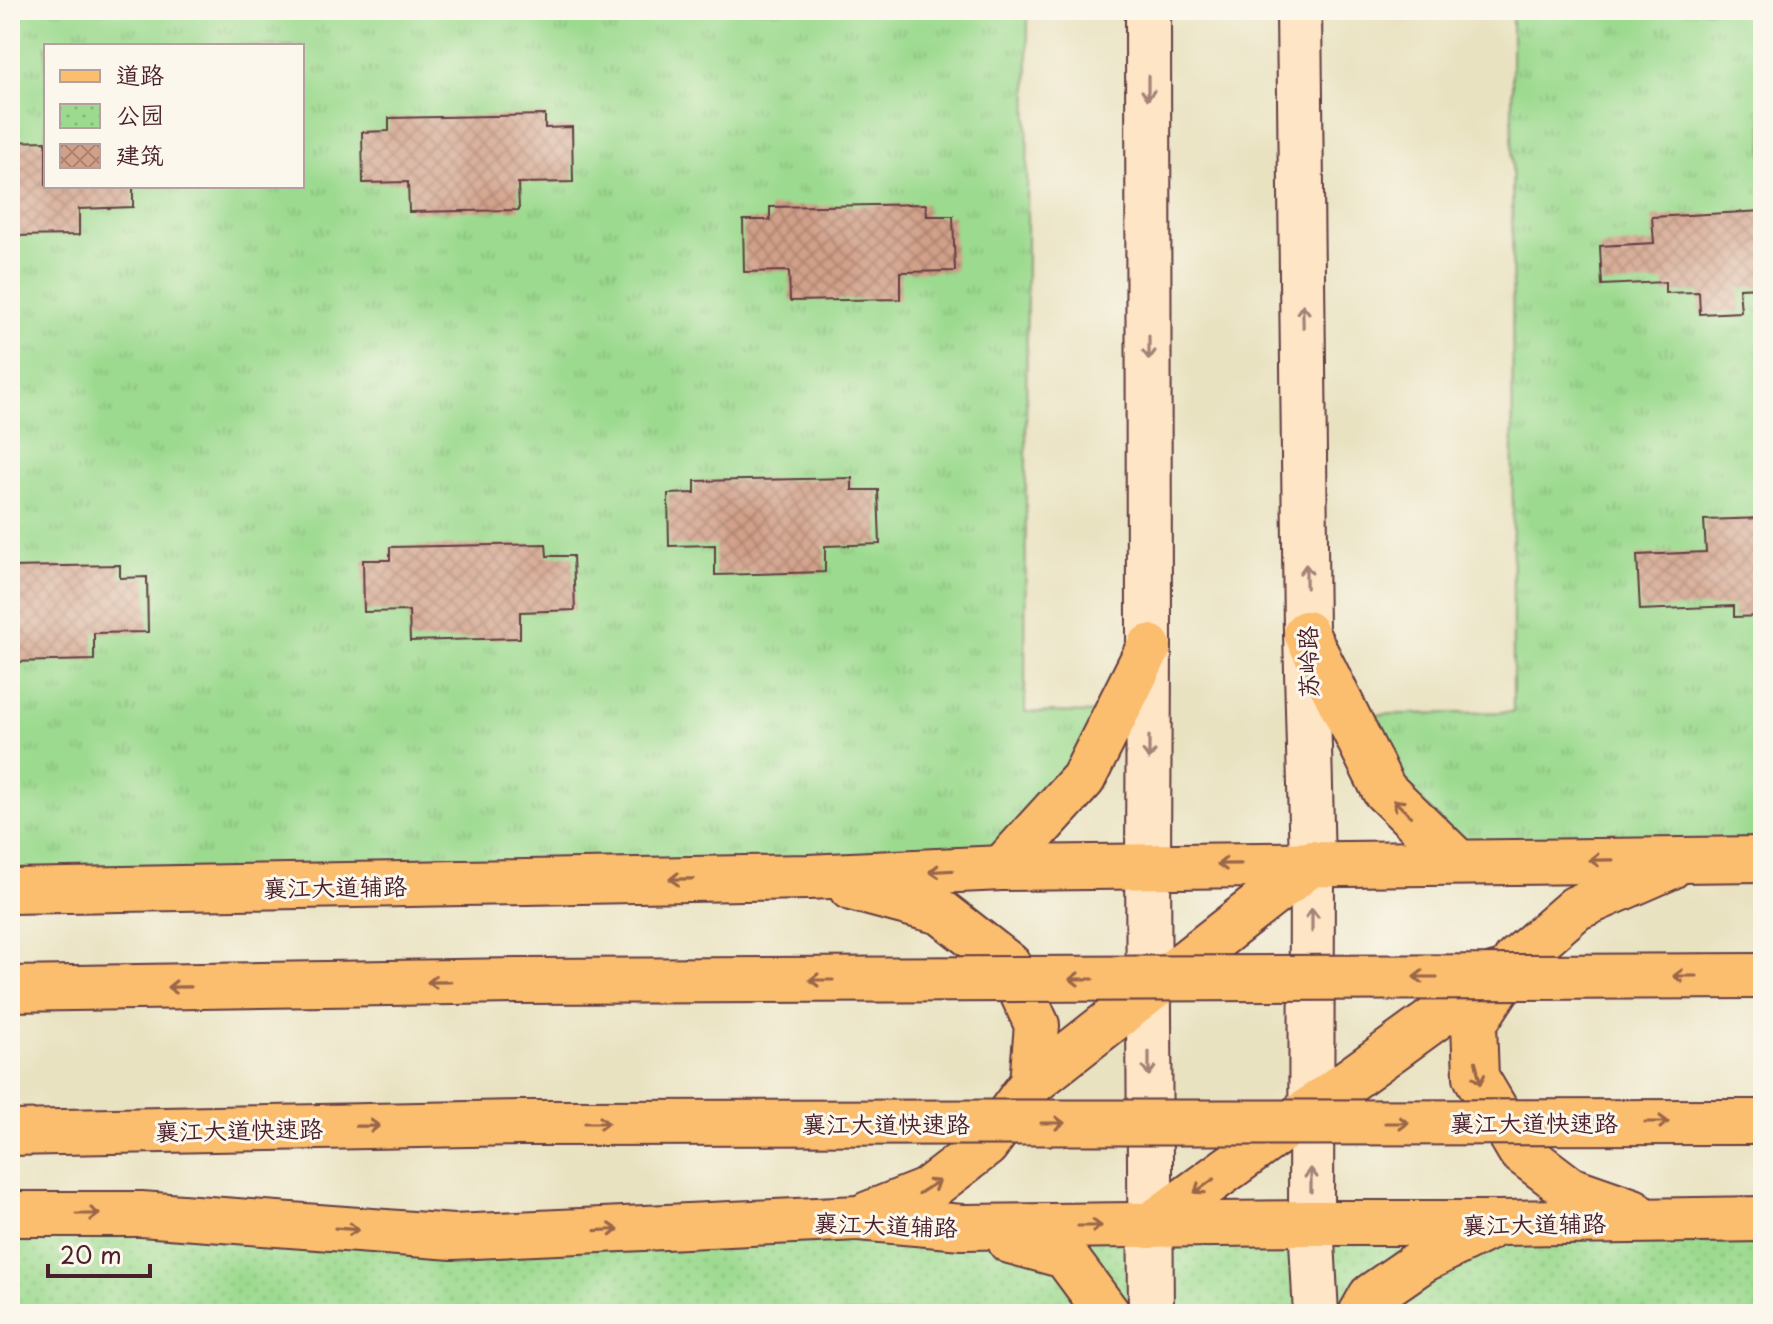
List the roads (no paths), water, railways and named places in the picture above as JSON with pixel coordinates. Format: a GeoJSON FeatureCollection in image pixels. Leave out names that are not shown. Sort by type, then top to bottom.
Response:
{"type":"FeatureCollection","features":[{"type":"Feature","properties":{"kind":"main road"},"geometry":{"type":"LineString","coordinates":[[1148,10],[1151,1314]]}},
{"type":"Feature","properties":{"kind":"main road","name":"苏岭路"},"geometry":{"type":"LineString","coordinates":[[1299,10],[1306,633],[1312,863],[1311,1223],[1316,1314]]}},
{"type":"Feature","properties":{"kind":"main road"},"geometry":{"type":"LineString","coordinates":[[1306,633],[1384,790],[1458,862]]}},
{"type":"Feature","properties":{"kind":"main road"},"geometry":{"type":"LineString","coordinates":[[1002,868],[1083,779],[1149,647]]}},
{"type":"Feature","properties":{"kind":"main road"},"geometry":{"type":"LineString","coordinates":[[1149,1226],[1516,960],[1576,908],[1690,858]]}},
{"type":"Feature","properties":{"kind":"main road","name":"襄江大道辅路"},"geometry":{"type":"LineString","coordinates":[[10,891],[808,877],[1148,865],[1763,859]]}},
{"type":"Feature","properties":{"kind":"main road"},"geometry":{"type":"LineString","coordinates":[[858,1218],[926,1191],[986,1145],[1032,1083],[1312,863]]}},
{"type":"Feature","properties":{"kind":"main road"},"geometry":{"type":"LineString","coordinates":[[808,877],[941,912],[1009,965],[1037,1025],[1032,1083]]}},
{"type":"Feature","properties":{"kind":"main road"},"geometry":{"type":"LineString","coordinates":[[1516,960],[1474,1024],[1476,1077],[1520,1151],[1570,1189],[1663,1221]]}},
{"type":"Feature","properties":{"kind":"main road"},"geometry":{"type":"LineString","coordinates":[[10,989],[517,981],[1763,976]]}},
{"type":"Feature","properties":{"kind":"main road","name":"襄江大道快速路"},"geometry":{"type":"LineString","coordinates":[[10,1133],[519,1123],[1763,1122]]}},
{"type":"Feature","properties":{"kind":"main road","name":"襄江大道辅路"},"geometry":{"type":"LineString","coordinates":[[10,1214],[141,1214],[453,1237],[858,1218],[962,1227],[1763,1219]]}},
{"type":"Feature","properties":{"kind":"main road"},"geometry":{"type":"LineString","coordinates":[[1361,1314],[1371,1296],[1423,1260],[1497,1223]]}},
{"type":"Feature","properties":{"kind":"main road"},"geometry":{"type":"LineString","coordinates":[[962,1227],[1065,1256],[1108,1314]]}}]}
